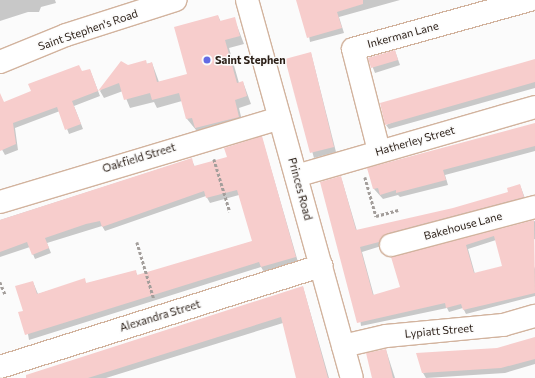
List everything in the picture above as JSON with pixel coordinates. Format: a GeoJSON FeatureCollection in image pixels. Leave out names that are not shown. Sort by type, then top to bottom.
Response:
{"type":"FeatureCollection","features":[{"type":"Feature","properties":{"kind":"street","name":"Saint Stephen's Road"},"geometry":{"type":"LineString","coordinates":[[0,62],[66,35],[176,0]]}},
{"type":"Feature","properties":{"kind":"street","name":"Princes Road"},"geometry":{"type":"LineString","coordinates":[[247,0],[352,378]]}},
{"type":"Feature","properties":{"kind":"street","name":"Inkerman Lane"},"geometry":{"type":"LineString","coordinates":[[370,154],[353,49],[530,0]]}},
{"type":"Feature","properties":{"kind":"street","name":"Hatherley Street"},"geometry":{"type":"LineString","coordinates":[[296,176],[535,107]]}},
{"type":"Feature","properties":{"kind":"street","name":"Oakfield Street"},"geometry":{"type":"LineString","coordinates":[[0,202],[208,137],[280,118]]}},
{"type":"Feature","properties":{"kind":"street","name":"Bakehouse Lane"},"geometry":{"type":"LineString","coordinates":[[390,245],[535,207]]}},
{"type":"Feature","properties":{"kind":"street","name":"Alexandra Street"},"geometry":{"type":"LineString","coordinates":[[0,367],[321,266]]}},
{"type":"Feature","properties":{"kind":"street","name":"Lypiatt Street"},"geometry":{"type":"LineString","coordinates":[[343,346],[386,336],[503,325],[535,316]]}},
{"type":"Feature","properties":{"kind":"path"},"geometry":{"type":"LineString","coordinates":[[208,137],[230,212]]}},
{"type":"Feature","properties":{"kind":"path"},"geometry":{"type":"LineString","coordinates":[[370,154],[376,216],[398,210]]}},
{"type":"Feature","properties":{"kind":"path"},"geometry":{"type":"LineString","coordinates":[[137,242],[159,317]]}},
{"type":"Feature","properties":{"kind":"path"},"geometry":{"type":"LineString","coordinates":[[0,282],[5,294]]}},
{"type":"Feature","properties":{"kind":"building"},"geometry":{"type":"Polygon","coordinates":[[[296,0],[363,0],[363,4],[337,12],[342,28],[307,38],[296,0]]]}},
{"type":"Feature","properties":{"kind":"building","name":"Saint Stephen"},"geometry":{"type":"Polygon","coordinates":[[[218,15],[220,21],[235,17],[240,36],[225,40],[237,83],[243,81],[247,96],[235,100],[239,117],[195,128],[192,118],[186,119],[179,93],[152,100],[150,93],[124,100],[119,83],[98,91],[121,61],[128,65],[146,60],[147,64],[152,62],[157,82],[187,74],[174,27],[218,15]]]}},
{"type":"Feature","properties":{"kind":"building"},"geometry":{"type":"Polygon","coordinates":[[[395,50],[398,60],[371,68],[368,58],[395,50]]]}},
{"type":"Feature","properties":{"kind":"building"},"geometry":{"type":"Polygon","coordinates":[[[311,52],[334,147],[310,153],[285,59],[311,52]]]}},
{"type":"Feature","properties":{"kind":"building"},"geometry":{"type":"Polygon","coordinates":[[[535,59],[535,82],[385,125],[380,103],[535,59]]]}},
{"type":"Feature","properties":{"kind":"building"},"geometry":{"type":"Polygon","coordinates":[[[79,65],[82,71],[90,69],[98,91],[72,101],[81,124],[65,130],[57,107],[13,123],[16,144],[0,151],[0,93],[4,102],[31,91],[28,84],[79,65]]]}},
{"type":"Feature","properties":{"kind":"building"},"geometry":{"type":"Polygon","coordinates":[[[535,123],[535,146],[443,170],[446,180],[396,193],[396,190],[380,195],[378,188],[373,189],[367,168],[535,123]]]}},
{"type":"Feature","properties":{"kind":"building"},"geometry":{"type":"Polygon","coordinates":[[[262,136],[296,257],[261,267],[259,262],[25,335],[18,312],[23,311],[15,286],[33,281],[37,294],[85,278],[86,283],[136,270],[137,275],[252,241],[237,190],[206,198],[204,191],[102,227],[100,221],[86,224],[45,238],[49,248],[32,255],[27,242],[0,252],[0,220],[192,158],[194,166],[227,157],[224,148],[262,136]]]}},
{"type":"Feature","properties":{"kind":"building"},"geometry":{"type":"Polygon","coordinates":[[[341,176],[356,230],[453,208],[508,192],[507,188],[520,184],[524,197],[388,233],[379,242],[360,247],[373,295],[400,287],[391,257],[534,220],[535,293],[463,310],[461,304],[446,308],[445,303],[357,323],[320,182],[341,176]],[[494,236],[466,245],[474,273],[502,266],[494,236]]]}},
{"type":"Feature","properties":{"kind":"building"},"geometry":{"type":"Polygon","coordinates":[[[303,286],[328,378],[296,378],[281,317],[88,378],[26,378],[26,375],[303,286]]]}},
{"type":"Feature","properties":{"kind":"building"},"geometry":{"type":"Polygon","coordinates":[[[535,337],[535,359],[501,368],[422,373],[416,353],[497,348],[535,337]]]}},
{"type":"Feature","properties":{"kind":"building"},"geometry":{"type":"Polygon","coordinates":[[[386,349],[393,378],[372,378],[366,353],[386,349]]]}},
{"type":"Feature","properties":{"kind":"place","name":"Saint Stephen"},"geometry":{"type":"Point","coordinates":[207,60]}}]}
